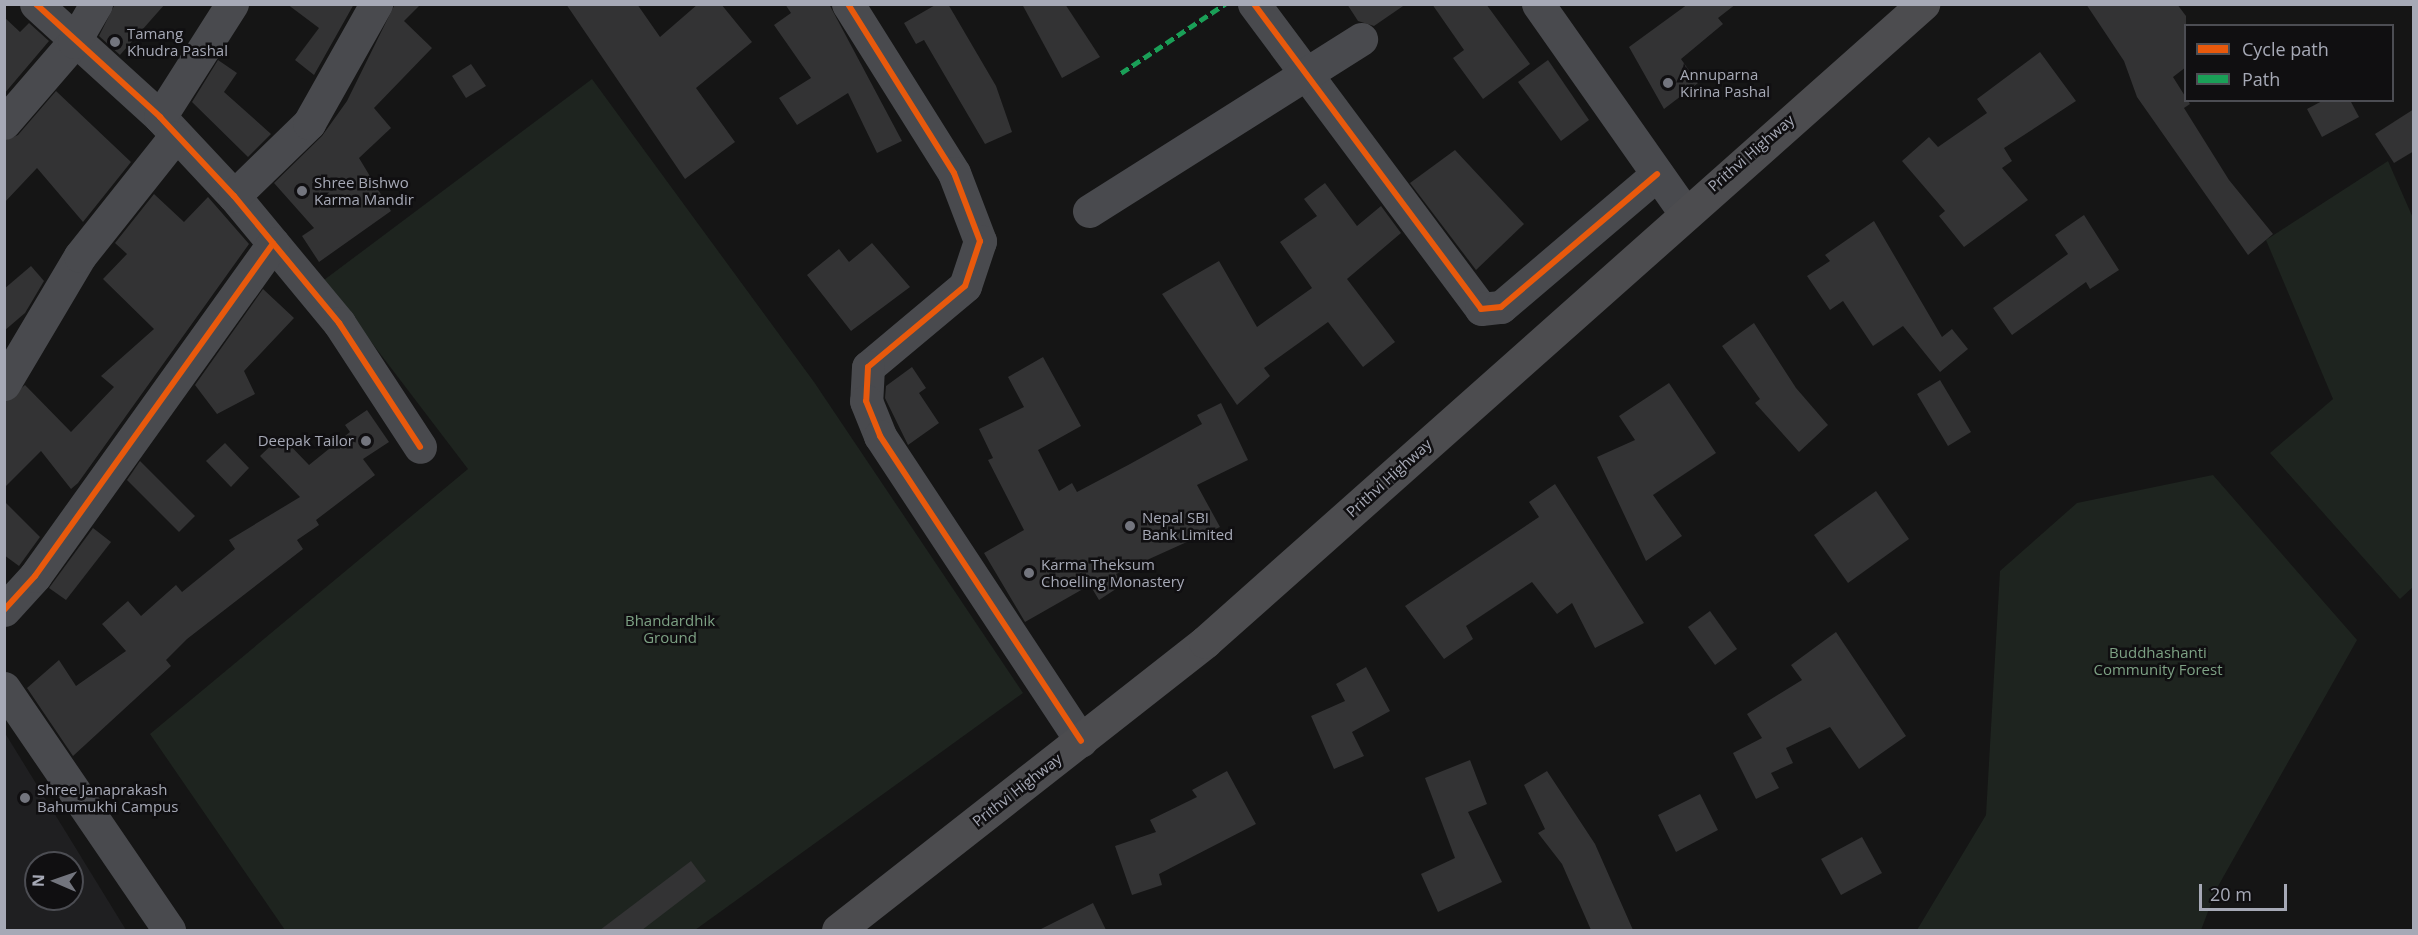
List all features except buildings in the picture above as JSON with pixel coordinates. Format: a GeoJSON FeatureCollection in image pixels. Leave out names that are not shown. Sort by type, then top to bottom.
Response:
{"type":"FeatureCollection","features":[{"type":"Feature","properties":{"kind":"highway","name":"Prithvi Highway"},"geometry":{"type":"LineString","coordinates":[[838,930],[1205,642],[1684,212],[1923,4]]}},
{"type":"Feature","properties":{"kind":"street"},"geometry":{"type":"LineString","coordinates":[[36,4],[167,127],[234,196],[339,324],[420,447]]}},
{"type":"Feature","properties":{"kind":"street"},"geometry":{"type":"LineString","coordinates":[[4,123],[74,42],[96,4]]}},
{"type":"Feature","properties":{"kind":"street"},"geometry":{"type":"LineString","coordinates":[[4,384],[80,256],[167,127],[231,4]]}},
{"type":"Feature","properties":{"kind":"street"},"geometry":{"type":"LineString","coordinates":[[234,196],[309,123],[376,4]]}},
{"type":"Feature","properties":{"kind":"street"},"geometry":{"type":"LineString","coordinates":[[848,4],[954,173],[980,241],[965,286],[868,366],[866,401],[880,436],[1080,741]]}},
{"type":"Feature","properties":{"kind":"street"},"geometry":{"type":"LineString","coordinates":[[1254,4],[1480,309],[1501,307],[1657,174]]}},
{"type":"Feature","properties":{"kind":"street"},"geometry":{"type":"LineString","coordinates":[[1538,4],[1684,212]]}},
{"type":"Feature","properties":{"kind":"street"},"geometry":{"type":"LineString","coordinates":[[1089,211],[1361,39]]}},
{"type":"Feature","properties":{"kind":"street"},"geometry":{"type":"LineString","coordinates":[[4,610],[35,576],[273,243]]}},
{"type":"Feature","properties":{"kind":"street"},"geometry":{"type":"LineString","coordinates":[[4,688],[170,930]]}},
{"type":"Feature","properties":{"kind":"shaded area","name":"Shree Janaprakash Bahumukhi Campus"},"geometry":{"type":"Polygon","coordinates":[[[5,733],[77,851],[24,851],[24,911],[84,911],[84,862],[126,930],[5,930],[5,733]]]}},
{"type":"Feature","properties":{"kind":"green space","name":"Bhandardhik Ground"},"geometry":{"type":"Polygon","coordinates":[[[592,79],[814,382],[1023,693],[695,930],[285,930],[150,734],[468,469],[324,280],[592,79]]]}},
{"type":"Feature","properties":{"kind":"green space"},"geometry":{"type":"Polygon","coordinates":[[[2388,161],[2413,218],[2414,586],[2400,599],[2270,453],[2333,399],[2266,240],[2388,161]]]}},
{"type":"Feature","properties":{"kind":"green space","name":"Buddhashanti Community Forest"},"geometry":{"type":"Polygon","coordinates":[[[2213,475],[2357,640],[2217,888],[2201,930],[1917,930],[1986,815],[2000,571],[2077,503],[2213,475]]]}},
{"type":"Feature","properties":{"kind":"marked path"},"geometry":{"type":"LineString","coordinates":[[1121,73],[1225,4]]}},
{"type":"Feature","properties":{"kind":"cycle path"},"geometry":{"type":"LineString","coordinates":[[36,4],[160,117],[234,196],[339,323],[420,447]]}},
{"type":"Feature","properties":{"kind":"cycle path"},"geometry":{"type":"LineString","coordinates":[[848,4],[954,173],[980,241],[965,286],[868,367],[866,401],[880,436],[1081,741]]}},
{"type":"Feature","properties":{"kind":"cycle path"},"geometry":{"type":"LineString","coordinates":[[1254,4],[1481,309],[1501,307],[1657,174]]}},
{"type":"Feature","properties":{"kind":"cycle path"},"geometry":{"type":"LineString","coordinates":[[4,610],[35,576],[273,243]]}},
{"type":"Feature","properties":{"kind":"place","name":"Tamang Khudra Pashal"},"geometry":{"type":"Point","coordinates":[115,42]}},
{"type":"Feature","properties":{"kind":"place","name":"Annuparna Kirina Pashal"},"geometry":{"type":"Point","coordinates":[1668,83]}},
{"type":"Feature","properties":{"kind":"place","name":"Shree Bishwo Karma Mandir"},"geometry":{"type":"Point","coordinates":[302,191]}},
{"type":"Feature","properties":{"kind":"place","name":"Deepak Tailor"},"geometry":{"type":"Point","coordinates":[366,441]}},
{"type":"Feature","properties":{"kind":"place","name":"Nepal SBI Bank Limited"},"geometry":{"type":"Point","coordinates":[1130,526]}},
{"type":"Feature","properties":{"kind":"place","name":"Karma Theksum Choelling Monastery"},"geometry":{"type":"Point","coordinates":[1029,573]}},
{"type":"Feature","properties":{"kind":"place","name":"Shree Janaprakash Bahumukhi Campus"},"geometry":{"type":"Point","coordinates":[25,798]}}]}
